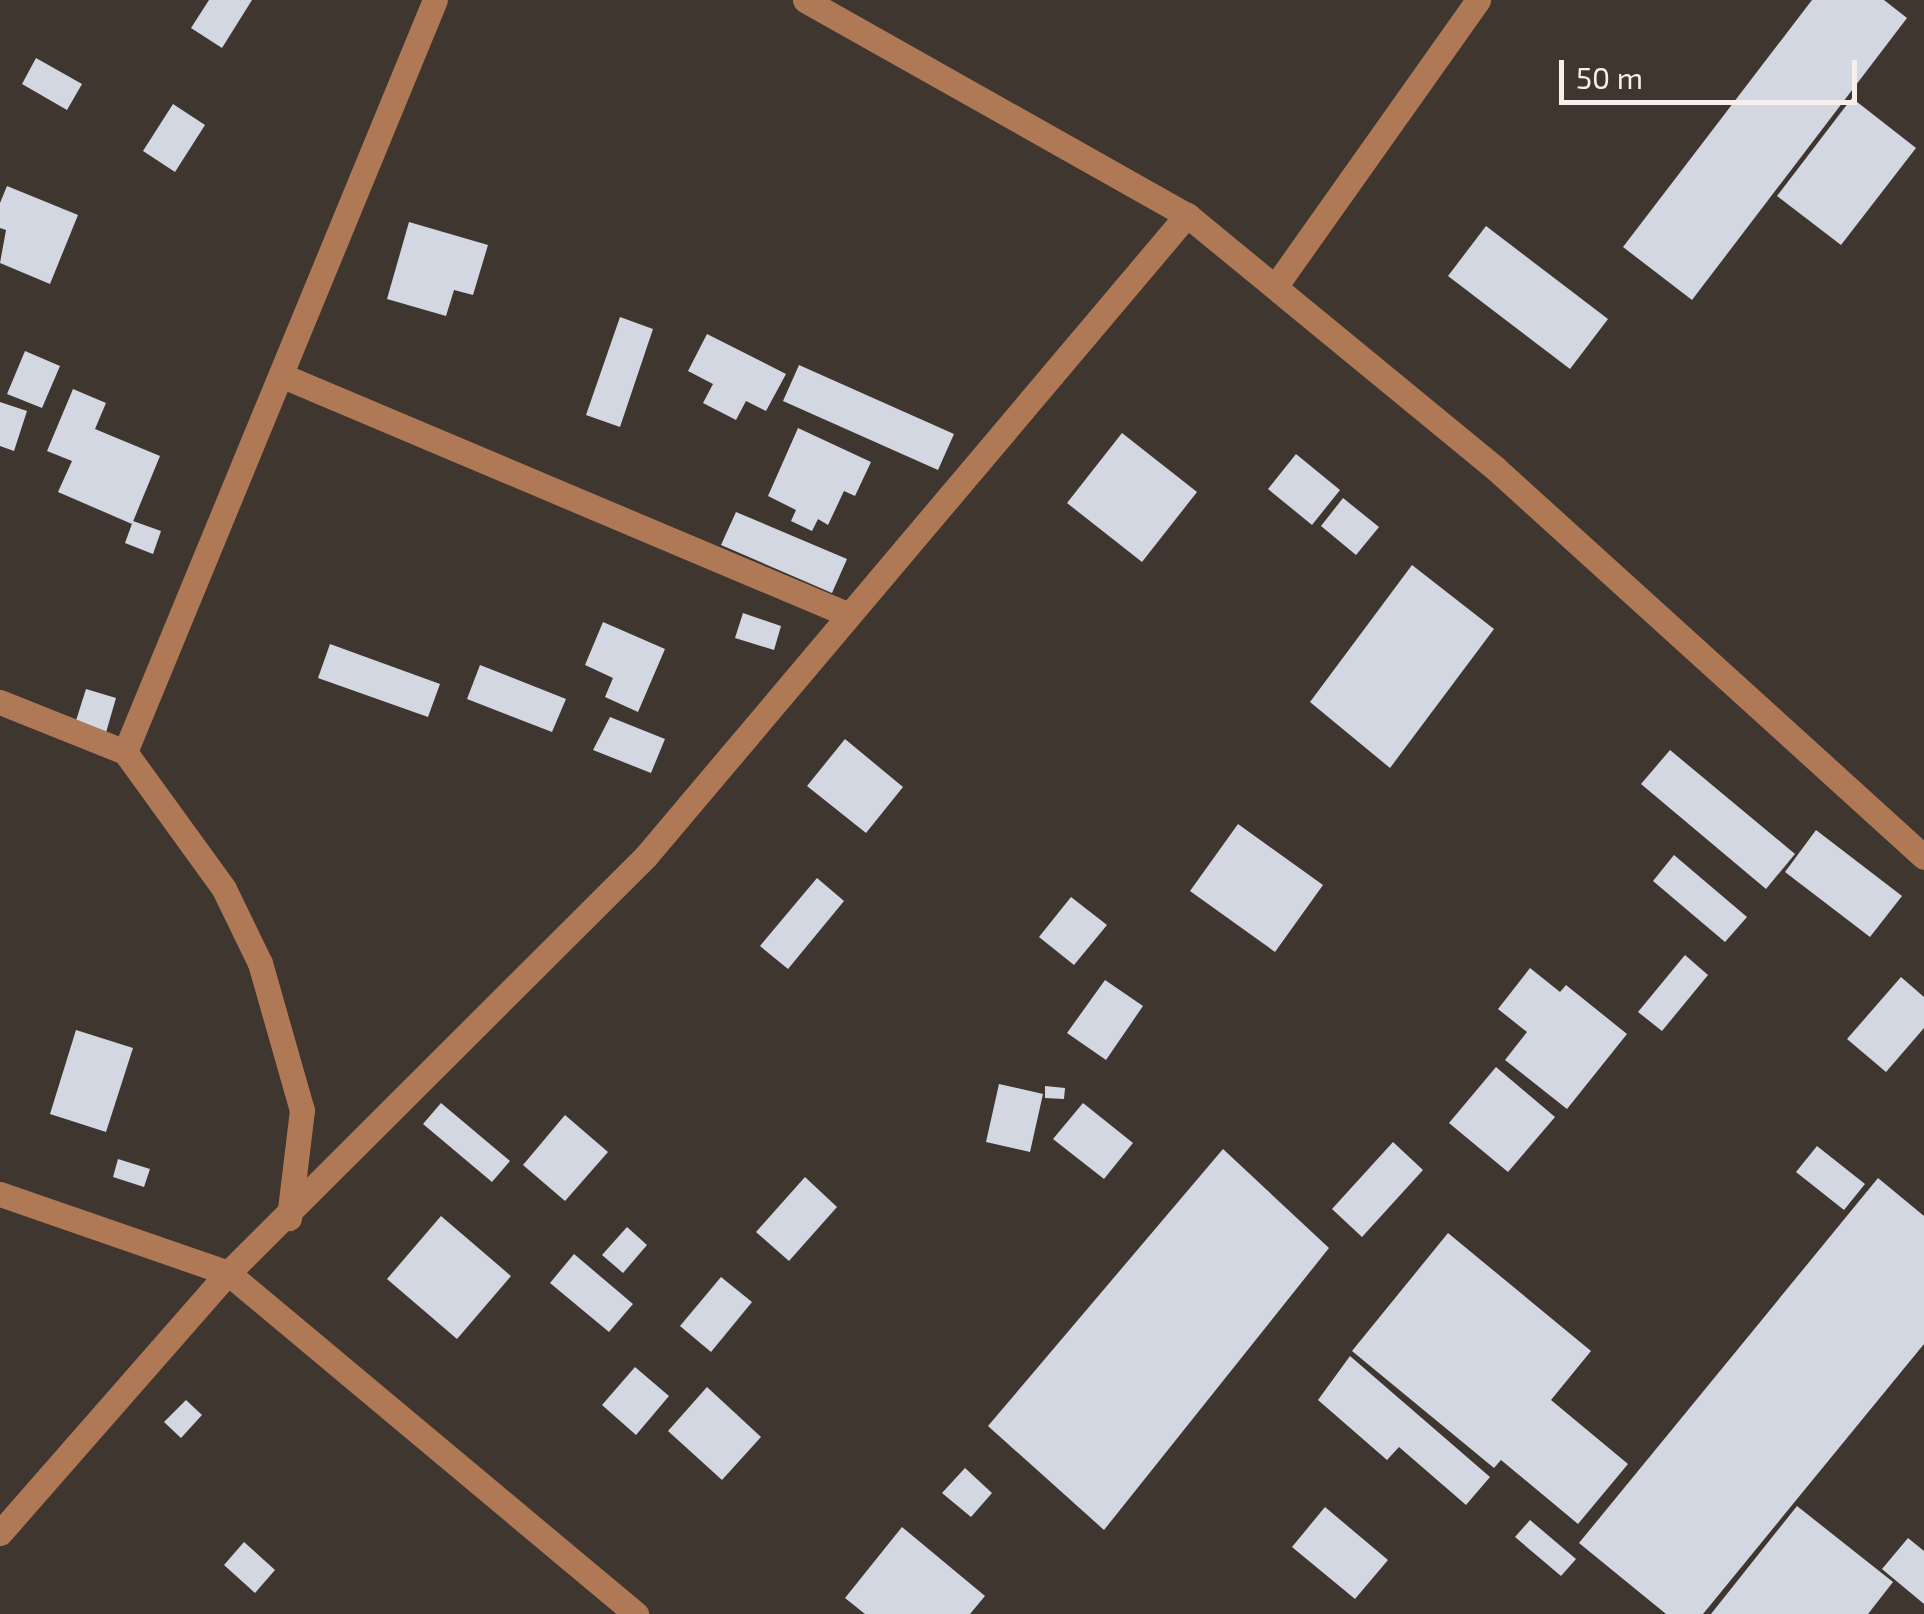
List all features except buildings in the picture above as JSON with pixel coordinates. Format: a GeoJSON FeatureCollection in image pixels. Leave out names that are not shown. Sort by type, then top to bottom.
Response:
{"type":"FeatureCollection","features":[{"type":"Feature","properties":{"kind":"street"},"geometry":{"type":"LineString","coordinates":[[126,752],[435,0]]}},
{"type":"Feature","properties":{"kind":"street"},"geometry":{"type":"LineString","coordinates":[[806,0],[1188,215],[1277,284],[1524,494],[1924,857]]}},
{"type":"Feature","properties":{"kind":"street"},"geometry":{"type":"LineString","coordinates":[[1277,284],[1478,0]]}},
{"type":"Feature","properties":{"kind":"street"},"geometry":{"type":"LineString","coordinates":[[0,1532],[228,1273],[289,1218],[646,856],[1188,215]]}},
{"type":"Feature","properties":{"kind":"street"},"geometry":{"type":"LineString","coordinates":[[283,376],[849,615]]}},
{"type":"Feature","properties":{"kind":"street"},"geometry":{"type":"LineString","coordinates":[[0,702],[126,752],[224,889],[260,962],[302,1110],[289,1218]]}},
{"type":"Feature","properties":{"kind":"street"},"geometry":{"type":"LineString","coordinates":[[0,1194],[228,1273],[636,1614]]}}]}
